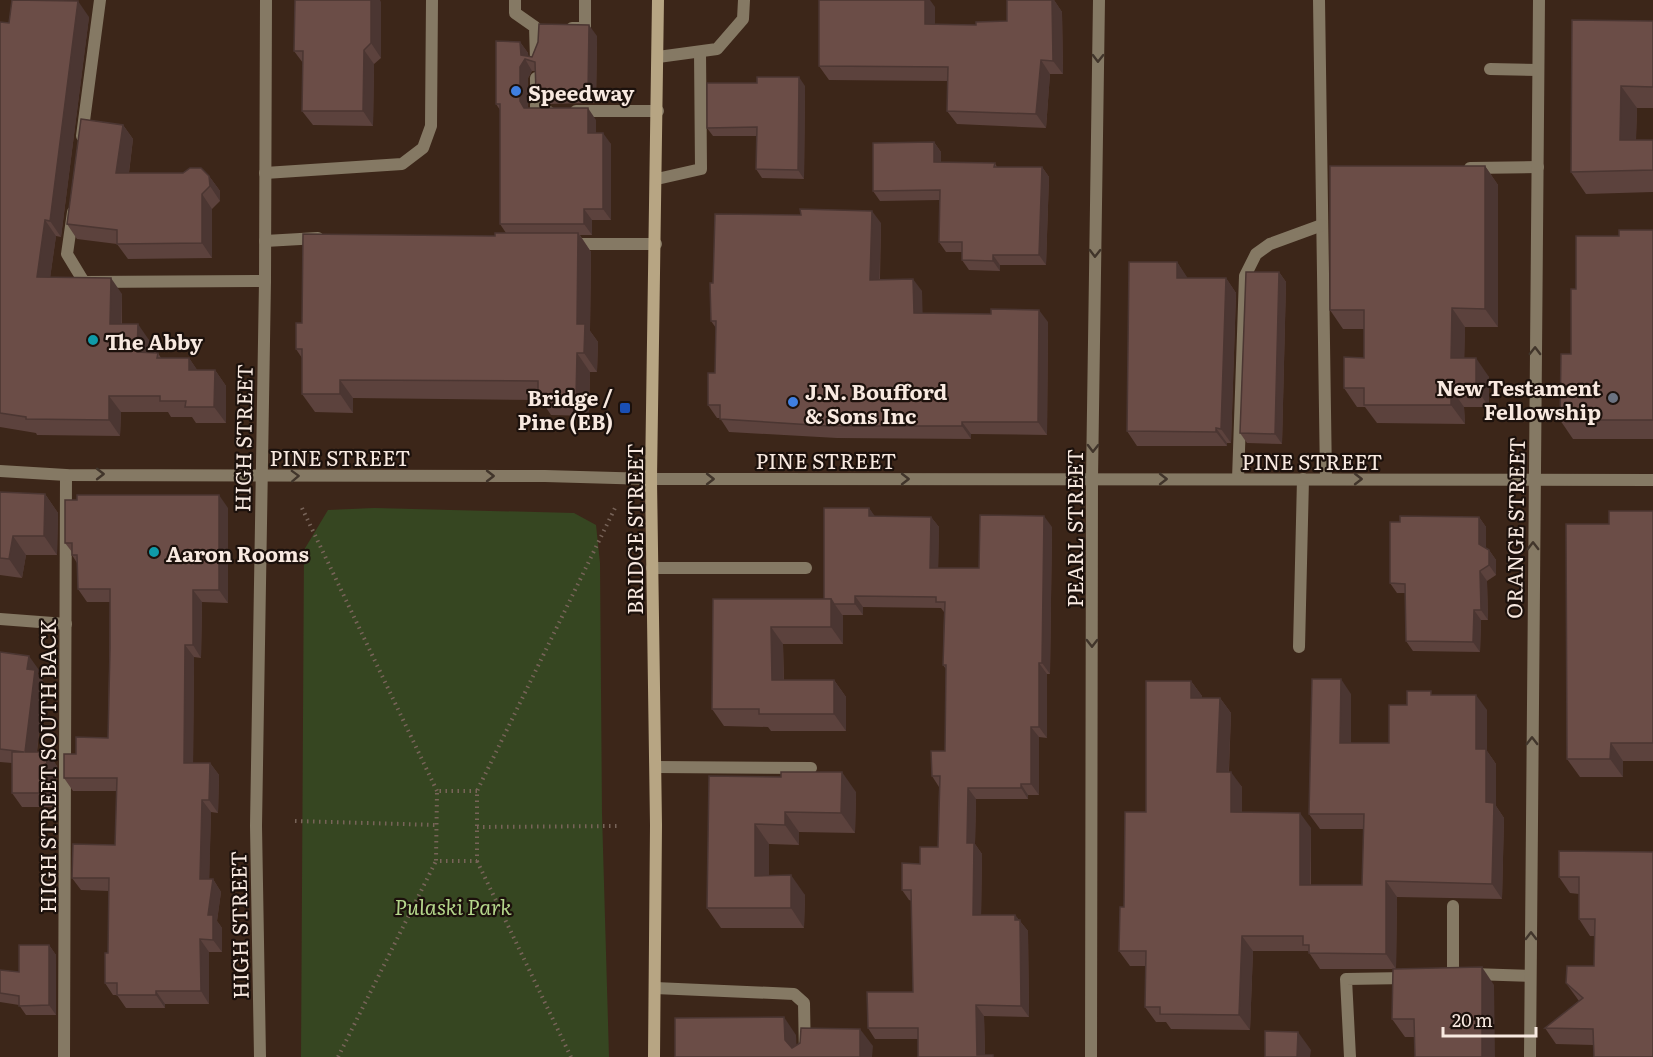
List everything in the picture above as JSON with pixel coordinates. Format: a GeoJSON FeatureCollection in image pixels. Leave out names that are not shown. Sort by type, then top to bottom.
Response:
{"type":"FeatureCollection","features":[{"type":"Feature","properties":{"kind":"main road","name":"BRIDGE STREET"},"geometry":{"type":"LineString","coordinates":[[654,1057],[656,767],[651,479],[658,0]]}},
{"type":"Feature","properties":{"kind":"street"},"geometry":{"type":"LineString","coordinates":[[81,150],[100,0]]}},
{"type":"Feature","properties":{"kind":"street","name":"HIGH STREET"},"geometry":{"type":"LineString","coordinates":[[260,1057],[256,826],[265,281],[266,0]]}},
{"type":"Feature","properties":{"kind":"street"},"geometry":{"type":"LineString","coordinates":[[265,173],[402,164],[423,148],[431,126],[432,0]]}},
{"type":"Feature","properties":{"kind":"street"},"geometry":{"type":"LineString","coordinates":[[515,0],[515,13],[545,27],[585,28],[585,0]]}},
{"type":"Feature","properties":{"kind":"street"},"geometry":{"type":"LineString","coordinates":[[658,57],[717,49],[743,19],[744,0]]}},
{"type":"Feature","properties":{"kind":"street","name":"PEARL STREET"},"geometry":{"type":"LineString","coordinates":[[1091,1057],[1092,479],[1099,0]]}},
{"type":"Feature","properties":{"kind":"street"},"geometry":{"type":"LineString","coordinates":[[1319,0],[1327,170],[1322,225],[1326,479]]}},
{"type":"Feature","properties":{"kind":"street","name":"ORANGE STREET"},"geometry":{"type":"LineString","coordinates":[[1530,1057],[1533,479],[1539,0]]}},
{"type":"Feature","properties":{"kind":"street"},"geometry":{"type":"LineString","coordinates":[[536,61],[545,27]]}},
{"type":"Feature","properties":{"kind":"street"},"geometry":{"type":"LineString","coordinates":[[657,179],[701,169],[700,51]]}},
{"type":"Feature","properties":{"kind":"street"},"geometry":{"type":"LineString","coordinates":[[1491,69],[1538,70]]}},
{"type":"Feature","properties":{"kind":"street"},"geometry":{"type":"LineString","coordinates":[[536,78],[536,112],[658,111]]}},
{"type":"Feature","properties":{"kind":"street"},"geometry":{"type":"LineString","coordinates":[[1462,169],[1538,167]]}},
{"type":"Feature","properties":{"kind":"street"},"geometry":{"type":"LineString","coordinates":[[75,196],[68,254],[84,282],[265,281]]}},
{"type":"Feature","properties":{"kind":"street"},"geometry":{"type":"LineString","coordinates":[[1238,479],[1245,276],[1256,254],[1270,244],[1322,225]]}},
{"type":"Feature","properties":{"kind":"street"},"geometry":{"type":"LineString","coordinates":[[265,241],[327,238]]}},
{"type":"Feature","properties":{"kind":"street"},"geometry":{"type":"LineString","coordinates":[[551,243],[656,244]]}},
{"type":"Feature","properties":{"kind":"street","name":"PINE STREET"},"geometry":{"type":"LineString","coordinates":[[0,471],[66,475],[545,476],[651,479],[1653,480]]}},
{"type":"Feature","properties":{"kind":"street","name":"HIGH STREET SOUTH BACK"},"geometry":{"type":"LineString","coordinates":[[64,1057],[66,475]]}},
{"type":"Feature","properties":{"kind":"street"},"geometry":{"type":"LineString","coordinates":[[1299,647],[1303,479]]}},
{"type":"Feature","properties":{"kind":"street"},"geometry":{"type":"LineString","coordinates":[[652,568],[806,568]]}},
{"type":"Feature","properties":{"kind":"street"},"geometry":{"type":"LineString","coordinates":[[0,619],[66,624]]}},
{"type":"Feature","properties":{"kind":"street"},"geometry":{"type":"LineString","coordinates":[[656,767],[812,768]]}},
{"type":"Feature","properties":{"kind":"street"},"geometry":{"type":"LineString","coordinates":[[1453,906],[1448,974],[1530,976]]}},
{"type":"Feature","properties":{"kind":"street"},"geometry":{"type":"LineString","coordinates":[[1350,1057],[1346,979],[1391,980],[1422,977]]}},
{"type":"Feature","properties":{"kind":"street"},"geometry":{"type":"LineString","coordinates":[[655,988],[794,994],[804,1003],[805,1057]]}},
{"type":"Feature","properties":{"kind":"path"},"geometry":{"type":"LineString","coordinates":[[302,508],[437,791],[436,861],[338,1057]]}},
{"type":"Feature","properties":{"kind":"path"},"geometry":{"type":"LineString","coordinates":[[572,1057],[477,861],[477,791],[615,508]]}},
{"type":"Feature","properties":{"kind":"path"},"geometry":{"type":"LineString","coordinates":[[437,791],[477,791]]}},
{"type":"Feature","properties":{"kind":"path"},"geometry":{"type":"LineString","coordinates":[[295,821],[437,825]]}},
{"type":"Feature","properties":{"kind":"path"},"geometry":{"type":"LineString","coordinates":[[477,827],[618,826]]}},
{"type":"Feature","properties":{"kind":"path"},"geometry":{"type":"LineString","coordinates":[[436,861],[477,861]]}},
{"type":"Feature","properties":{"kind":"green space","name":"Pulaski Park"},"geometry":{"type":"Polygon","coordinates":[[[374,508],[574,513],[596,525],[600,563],[602,814],[609,1057],[301,1057],[304,550],[328,510],[374,508]]]}},
{"type":"Feature","properties":{"kind":"building"},"geometry":{"type":"Polygon","coordinates":[[[12,0],[78,1],[50,221],[45,220],[37,277],[111,278],[110,324],[138,324],[137,352],[158,353],[157,358],[189,358],[189,370],[215,370],[214,407],[185,407],[186,401],[160,401],[160,396],[109,396],[109,420],[26,419],[26,417],[0,413],[0,22],[9,23],[12,0]]]}},
{"type":"Feature","properties":{"kind":"building"},"geometry":{"type":"Polygon","coordinates":[[[295,0],[371,0],[371,43],[364,50],[363,111],[302,111],[303,51],[294,51],[295,0]]]}},
{"type":"Feature","properties":{"kind":"building"},"geometry":{"type":"Polygon","coordinates":[[[819,0],[925,0],[925,24],[976,25],[976,22],[1007,21],[1007,0],[1052,0],[1053,61],[1041,60],[1036,114],[947,111],[948,67],[819,66],[819,0]]]}},
{"type":"Feature","properties":{"kind":"building"},"geometry":{"type":"Polygon","coordinates":[[[1572,20],[1653,21],[1653,87],[1621,86],[1620,140],[1653,140],[1653,170],[1571,172],[1572,20]]]}},
{"type":"Feature","properties":{"kind":"building"},"geometry":{"type":"Polygon","coordinates":[[[539,24],[589,25],[588,92],[536,92],[535,62],[525,59],[520,67],[520,101],[524,108],[588,108],[588,133],[603,133],[603,209],[584,209],[584,224],[500,224],[500,104],[496,104],[496,41],[520,42],[521,55],[532,57],[538,42],[539,24]]]}},
{"type":"Feature","properties":{"kind":"building"},"geometry":{"type":"Polygon","coordinates":[[[757,77],[799,77],[798,170],[756,169],[757,127],[707,128],[707,83],[757,83],[757,77]]]}},
{"type":"Feature","properties":{"kind":"building"},"geometry":{"type":"Polygon","coordinates":[[[81,119],[123,125],[116,173],[183,173],[190,168],[201,168],[209,176],[210,186],[202,194],[202,243],[117,244],[117,230],[67,224],[81,119]]]}},
{"type":"Feature","properties":{"kind":"building"},"geometry":{"type":"Polygon","coordinates":[[[934,142],[934,162],[995,163],[994,167],[1042,167],[1039,255],[993,255],[993,261],[962,260],[962,242],[939,242],[940,190],[873,191],[873,143],[934,142]]]}},
{"type":"Feature","properties":{"kind":"building"},"geometry":{"type":"Polygon","coordinates":[[[1330,166],[1485,166],[1485,309],[1452,308],[1451,358],[1476,358],[1476,388],[1451,388],[1451,405],[1364,405],[1364,388],[1344,388],[1344,357],[1364,358],[1364,310],[1330,310],[1330,166]]]}},
{"type":"Feature","properties":{"kind":"building"},"geometry":{"type":"Polygon","coordinates":[[[800,209],[872,211],[870,280],[913,279],[914,313],[991,314],[991,309],[1039,310],[1038,422],[962,422],[962,426],[828,426],[720,419],[720,405],[708,405],[708,373],[715,373],[716,321],[711,321],[710,283],[713,283],[715,214],[801,215],[800,209]]]}},
{"type":"Feature","properties":{"kind":"building"},"geometry":{"type":"Polygon","coordinates":[[[1619,230],[1653,230],[1653,420],[1560,420],[1561,354],[1571,354],[1571,289],[1576,289],[1576,236],[1619,236],[1619,230]]]}},
{"type":"Feature","properties":{"kind":"building"},"geometry":{"type":"Polygon","coordinates":[[[495,233],[578,233],[577,324],[585,324],[584,353],[577,353],[576,397],[538,397],[538,381],[340,380],[340,394],[302,394],[302,349],[296,349],[296,323],[302,323],[303,234],[495,236],[495,233]]]}},
{"type":"Feature","properties":{"kind":"building"},"geometry":{"type":"Polygon","coordinates":[[[1129,262],[1177,262],[1177,278],[1226,278],[1221,429],[1216,428],[1216,432],[1127,431],[1129,262]]]}},
{"type":"Feature","properties":{"kind":"building"},"geometry":{"type":"Polygon","coordinates":[[[1246,272],[1279,272],[1275,434],[1240,433],[1246,272]]]}},
{"type":"Feature","properties":{"kind":"building"},"geometry":{"type":"Polygon","coordinates":[[[0,492],[45,494],[44,536],[13,536],[9,559],[0,558],[0,492]]]}},
{"type":"Feature","properties":{"kind":"building"},"geometry":{"type":"Polygon","coordinates":[[[77,495],[219,495],[219,590],[193,590],[193,645],[185,645],[184,763],[210,763],[209,800],[202,800],[200,879],[213,879],[208,915],[213,915],[213,940],[200,939],[201,991],[156,991],[156,995],[117,995],[117,983],[105,983],[105,953],[108,953],[109,878],[72,878],[73,844],[115,845],[117,778],[64,778],[64,754],[76,754],[76,737],[108,738],[110,589],[78,589],[77,555],[72,555],[72,543],[65,543],[65,500],[77,500],[77,495]]]}},
{"type":"Feature","properties":{"kind":"building"},"geometry":{"type":"Polygon","coordinates":[[[824,508],[869,508],[869,516],[931,517],[930,568],[979,568],[980,515],[1044,516],[1039,727],[1031,727],[1031,784],[1021,784],[1021,788],[968,788],[967,843],[974,843],[973,915],[1015,915],[1015,920],[1020,920],[1021,1006],[976,1005],[977,1055],[993,1055],[993,1057],[918,1057],[918,1028],[868,1028],[867,992],[913,992],[911,890],[902,890],[902,863],[920,864],[920,847],[938,847],[940,776],[932,776],[931,751],[945,751],[946,665],[943,665],[945,602],[936,602],[936,597],[855,596],[855,604],[834,604],[831,599],[824,599],[824,508]]]}},
{"type":"Feature","properties":{"kind":"building"},"geometry":{"type":"Polygon","coordinates":[[[1609,511],[1653,511],[1653,743],[1611,743],[1610,759],[1567,759],[1566,524],[1609,524],[1609,511]]]}},
{"type":"Feature","properties":{"kind":"building"},"geometry":{"type":"Polygon","coordinates":[[[1400,516],[1479,517],[1479,544],[1489,550],[1489,565],[1480,571],[1481,610],[1474,610],[1473,642],[1406,641],[1405,584],[1390,583],[1390,522],[1400,522],[1400,516]]]}},
{"type":"Feature","properties":{"kind":"building"},"geometry":{"type":"Polygon","coordinates":[[[713,599],[831,599],[831,627],[771,627],[772,680],[834,680],[834,714],[759,714],[759,709],[712,709],[713,599]]]}},
{"type":"Feature","properties":{"kind":"building"},"geometry":{"type":"Polygon","coordinates":[[[0,652],[29,656],[27,669],[35,670],[25,752],[47,752],[46,793],[12,793],[12,752],[24,752],[0,749],[0,652]]]}},
{"type":"Feature","properties":{"kind":"building"},"geometry":{"type":"Polygon","coordinates":[[[1312,679],[1341,679],[1340,743],[1389,743],[1389,705],[1407,705],[1407,691],[1431,691],[1431,695],[1476,695],[1476,749],[1486,749],[1486,802],[1494,803],[1492,884],[1386,881],[1386,954],[1309,953],[1309,945],[1303,945],[1303,936],[1242,936],[1239,1015],[1160,1014],[1160,1007],[1145,1007],[1146,951],[1119,951],[1120,907],[1124,907],[1125,812],[1146,812],[1146,681],[1191,681],[1191,698],[1220,698],[1217,772],[1231,772],[1231,812],[1300,813],[1300,885],[1362,885],[1364,814],[1309,814],[1312,679]]]}},
{"type":"Feature","properties":{"kind":"building"},"geometry":{"type":"Polygon","coordinates":[[[781,772],[842,772],[841,813],[785,812],[785,825],[755,824],[755,876],[791,875],[791,908],[707,908],[709,776],[781,777],[781,772]]]}},
{"type":"Feature","properties":{"kind":"building"},"geometry":{"type":"Polygon","coordinates":[[[1559,851],[1653,852],[1653,1057],[1594,1057],[1593,1029],[1545,1028],[1583,998],[1566,983],[1567,966],[1594,966],[1595,919],[1579,919],[1579,877],[1559,877],[1559,851]]]}},
{"type":"Feature","properties":{"kind":"building"},"geometry":{"type":"Polygon","coordinates":[[[19,945],[49,945],[49,1005],[19,1006],[19,996],[0,993],[0,970],[19,972],[19,945]]]}},
{"type":"Feature","properties":{"kind":"building"},"geometry":{"type":"Polygon","coordinates":[[[1482,967],[1482,1057],[1415,1057],[1414,1019],[1392,1019],[1393,969],[1482,967]]]}},
{"type":"Feature","properties":{"kind":"building"},"geometry":{"type":"Polygon","coordinates":[[[784,1017],[785,1040],[792,1048],[800,1043],[801,1028],[860,1029],[860,1057],[675,1057],[675,1018],[784,1017]]]}},
{"type":"Feature","properties":{"kind":"building"},"geometry":{"type":"Polygon","coordinates":[[[1265,1031],[1298,1032],[1297,1057],[1265,1057],[1265,1031]]]}},
{"type":"Feature","properties":{"kind":"place","name":"Speedway"},"geometry":{"type":"Point","coordinates":[516,91]}},
{"type":"Feature","properties":{"kind":"place","name":"The Abby"},"geometry":{"type":"Point","coordinates":[93,340]}},
{"type":"Feature","properties":{"kind":"place","name":"New Testament Fellowship"},"geometry":{"type":"Point","coordinates":[1613,398]}},
{"type":"Feature","properties":{"kind":"place","name":"J.N. Boufford & Sons Inc"},"geometry":{"type":"Point","coordinates":[793,402]}},
{"type":"Feature","properties":{"kind":"place","name":"Bridge / Pine (EB)"},"geometry":{"type":"Point","coordinates":[625,408]}},
{"type":"Feature","properties":{"kind":"place","name":"Aaron Rooms"},"geometry":{"type":"Point","coordinates":[154,552]}}]}
